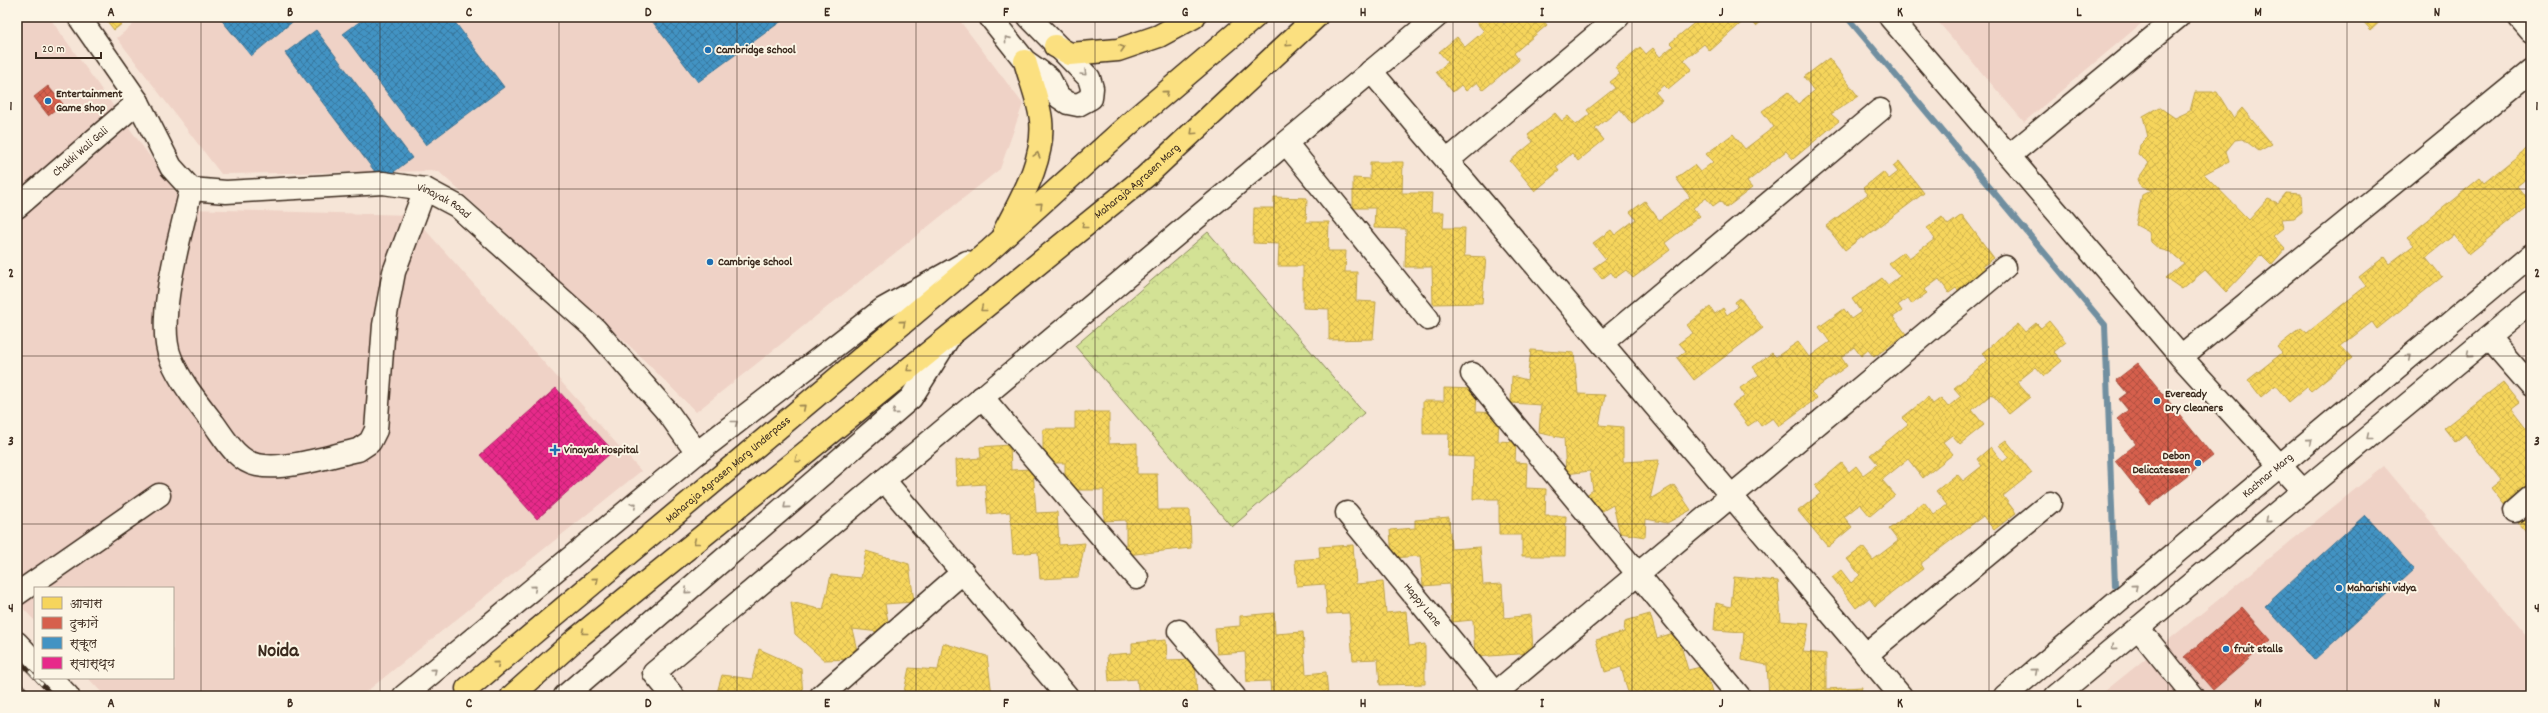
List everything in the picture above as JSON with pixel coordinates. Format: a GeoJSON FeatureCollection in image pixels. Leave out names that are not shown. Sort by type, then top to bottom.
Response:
{"type":"FeatureCollection","features":[{"type":"Feature","properties":{"kind":"main road"},"geometry":{"type":"LineString","coordinates":[[1055,46],[1070,54],[1118,50],[1159,36],[1194,17]]}},
{"type":"Feature","properties":{"kind":"main road"},"geometry":{"type":"LineString","coordinates":[[994,246],[1136,118],[1255,17]]}},
{"type":"Feature","properties":{"kind":"main road","name":"Maharaja Agrasen Marg"},"geometry":{"type":"LineString","coordinates":[[950,336],[1145,177],[1316,17]]}},
{"type":"Feature","properties":{"kind":"main road"},"geometry":{"type":"LineString","coordinates":[[994,246],[1024,193],[1039,149],[1041,120],[1025,61]]}},
{"type":"Feature","properties":{"kind":"main road","name":"Maharaja Agrasen Marg Underpass"},"geometry":{"type":"LineString","coordinates":[[467,689],[994,246]]}},
{"type":"Feature","properties":{"kind":"main road"},"geometry":{"type":"LineString","coordinates":[[512,696],[576,639],[950,336]]}},
{"type":"Feature","properties":{"kind":"street"},"geometry":{"type":"LineString","coordinates":[[79,17],[138,102],[171,167],[191,189],[164,328],[170,357],[187,389],[237,454],[256,465],[274,467],[358,450],[370,442],[376,430],[384,325],[394,272],[425,189]]}},
{"type":"Feature","properties":{"kind":"street"},"geometry":{"type":"LineString","coordinates":[[990,17],[1025,61],[1049,78],[1059,96],[1068,103],[1078,105],[1085,103],[1091,98],[1092,88],[1089,78],[1055,46],[1029,17]]}},
{"type":"Feature","properties":{"kind":"street"},"geometry":{"type":"LineString","coordinates":[[673,696],[654,673],[1436,17]]}},
{"type":"Feature","properties":{"kind":"street"},"geometry":{"type":"LineString","coordinates":[[1447,161],[1618,17]]}},
{"type":"Feature","properties":{"kind":"street"},"geometry":{"type":"LineString","coordinates":[[1890,17],[2181,357],[2281,465],[2303,491]]}},
{"type":"Feature","properties":{"kind":"street"},"geometry":{"type":"LineString","coordinates":[[2009,156],[2178,17]]}},
{"type":"Feature","properties":{"kind":"street"},"geometry":{"type":"LineString","coordinates":[[2520,17],[2531,31]]}},
{"type":"Feature","properties":{"kind":"street"},"geometry":{"type":"LineString","coordinates":[[1371,71],[1900,696]]}},
{"type":"Feature","properties":{"kind":"street"},"geometry":{"type":"LineString","coordinates":[[2181,357],[2531,71]]}},
{"type":"Feature","properties":{"kind":"street","name":"Chakki Wali Gali"},"geometry":{"type":"LineString","coordinates":[[17,208],[138,102]]}},
{"type":"Feature","properties":{"kind":"street"},"geometry":{"type":"LineString","coordinates":[[1602,343],[1880,110]]}},
{"type":"Feature","properties":{"kind":"street"},"geometry":{"type":"LineString","coordinates":[[1286,143],[1428,319]]}},
{"type":"Feature","properties":{"kind":"street","name":"Vinayak Road"},"geometry":{"type":"LineString","coordinates":[[191,189],[226,192],[382,183],[425,189],[457,206],[595,329],[669,414],[697,453]]}},
{"type":"Feature","properties":{"kind":"street"},"geometry":{"type":"LineString","coordinates":[[404,696],[697,453],[883,309],[994,246]]}},
{"type":"Feature","properties":{"kind":"street","name":"Kachnar Marg"},"geometry":{"type":"LineString","coordinates":[[2005,696],[2531,255]]}},
{"type":"Feature","properties":{"kind":"street"},"geometry":{"type":"LineString","coordinates":[[1495,695],[1638,573],[2005,267]]}},
{"type":"Feature","properties":{"kind":"street"},"geometry":{"type":"LineString","coordinates":[[2056,696],[2531,302]]}},
{"type":"Feature","properties":{"kind":"street"},"geometry":{"type":"LineString","coordinates":[[565,696],[911,398],[950,336]]}},
{"type":"Feature","properties":{"kind":"street"},"geometry":{"type":"LineString","coordinates":[[2489,338],[2531,386]]}},
{"type":"Feature","properties":{"kind":"street"},"geometry":{"type":"LineString","coordinates":[[1472,374],[1739,696]]}},
{"type":"Feature","properties":{"kind":"street"},"geometry":{"type":"LineString","coordinates":[[982,397],[1137,578]]}},
{"type":"Feature","properties":{"kind":"street"},"geometry":{"type":"LineString","coordinates":[[884,480],[1067,696]]}},
{"type":"Feature","properties":{"kind":"street"},"geometry":{"type":"LineString","coordinates":[[17,594],[159,495]]}},
{"type":"Feature","properties":{"kind":"street"},"geometry":{"type":"LineString","coordinates":[[2515,511],[2531,497]]}},
{"type":"Feature","properties":{"kind":"street"},"geometry":{"type":"LineString","coordinates":[[1866,655],[2050,503]]}},
{"type":"Feature","properties":{"kind":"street","name":"Happy Lane"},"geometry":{"type":"LineString","coordinates":[[1347,513],[1495,695]]}},
{"type":"Feature","properties":{"kind":"street"},"geometry":{"type":"LineString","coordinates":[[821,696],[962,572]]}},
{"type":"Feature","properties":{"kind":"street"},"geometry":{"type":"LineString","coordinates":[[2138,628],[2193,696]]}},
{"type":"Feature","properties":{"kind":"street"},"geometry":{"type":"LineString","coordinates":[[1179,631],[1234,696]]}},
{"type":"Feature","properties":{"kind":"street"},"geometry":{"type":"LineString","coordinates":[[17,643],[34,661]]}},
{"type":"Feature","properties":{"kind":"street"},"geometry":{"type":"LineString","coordinates":[[52,679],[68,696]]}},
{"type":"Feature","properties":{"kind":"shaded area"},"geometry":{"type":"Polygon","coordinates":[[[17,17],[49,17],[188,209],[412,215],[641,471],[361,696],[105,696],[89,679],[174,679],[174,587],[34,587],[34,620],[17,602],[17,17]]]}},
{"type":"Feature","properties":{"kind":"shaded area","name":"Cambrige School"},"geometry":{"type":"Polygon","coordinates":[[[142,17],[957,17],[1023,104],[1000,169],[696,412],[635,351],[438,171],[221,174],[117,38],[142,17]]]}},
{"type":"Feature","properties":{"kind":"shaded area"},"geometry":{"type":"Polygon","coordinates":[[[1934,17],[2149,17],[2024,122],[1934,17]]]}},
{"type":"Feature","properties":{"kind":"shaded area"},"geometry":{"type":"Polygon","coordinates":[[[2384,466],[2531,641],[2531,696],[2099,696],[2384,466]]]}},
{"type":"Feature","properties":{"kind":"green space"},"geometry":{"type":"Polygon","coordinates":[[[1208,232],[1364,413],[1232,527],[1075,346],[1208,232]]]}},
{"type":"Feature","properties":{"kind":"building: आवास"},"geometry":{"type":"Polygon","coordinates":[[[104,17],[131,17],[114,30],[104,17]]]}},
{"type":"Feature","properties":{"kind":"building: आवास"},"geometry":{"type":"Polygon","coordinates":[[[1482,17],[1499,17],[1504,24],[1512,17],[1541,17],[1547,25],[1514,53],[1519,60],[1483,90],[1477,82],[1466,91],[1461,85],[1453,92],[1436,72],[1448,62],[1439,52],[1457,37],[1465,47],[1484,31],[1476,22],[1482,17]]]}},
{"type":"Feature","properties":{"kind":"building: आवास"},"geometry":{"type":"Polygon","coordinates":[[[1698,17],[1748,17],[1710,51],[1704,44],[1684,60],[1692,69],[1668,89],[1664,85],[1655,92],[1662,100],[1632,124],[1620,109],[1595,129],[1604,140],[1578,161],[1572,153],[1556,167],[1559,171],[1535,191],[1510,161],[1533,142],[1528,135],[1555,113],[1562,121],[1568,116],[1576,125],[1590,114],[1587,110],[1615,88],[1610,82],[1620,74],[1615,68],[1640,47],[1646,54],[1653,48],[1660,57],[1673,46],[1670,43],[1699,19],[1698,17]]]}},
{"type":"Feature","properties":{"kind":"building: आवास"},"geometry":{"type":"Polygon","coordinates":[[[1748,17],[1767,17],[1756,26],[1748,17]]]}},
{"type":"Feature","properties":{"kind":"building: आवास"},"geometry":{"type":"Polygon","coordinates":[[[2359,17],[2385,17],[2371,30],[2359,17]]]}},
{"type":"Feature","properties":{"kind":"building: आवास"},"geometry":{"type":"Polygon","coordinates":[[[1829,58],[1858,96],[1831,114],[1839,121],[1793,159],[1786,151],[1747,182],[1752,188],[1726,208],[1720,201],[1713,206],[1706,198],[1693,208],[1700,216],[1665,243],[1670,250],[1633,278],[1626,270],[1615,278],[1611,272],[1602,279],[1593,268],[1606,259],[1593,243],[1611,230],[1615,235],[1636,219],[1630,212],[1645,201],[1659,220],[1690,197],[1676,178],[1694,165],[1700,172],[1713,162],[1706,154],[1733,134],[1745,149],[1774,127],[1762,111],[1788,92],[1798,104],[1814,91],[1804,77],[1829,58]]]}},
{"type":"Feature","properties":{"kind":"building: आवास"},"geometry":{"type":"Polygon","coordinates":[[[2195,92],[2217,92],[2233,118],[2242,108],[2272,144],[2259,151],[2243,139],[2235,140],[2226,151],[2229,161],[2204,174],[2249,220],[2268,199],[2278,203],[2286,193],[2301,194],[2302,212],[2294,218],[2281,219],[2283,228],[2273,236],[2285,249],[2271,265],[2261,255],[2226,292],[2205,270],[2182,289],[2166,278],[2184,263],[2170,252],[2159,249],[2151,242],[2149,232],[2136,225],[2142,195],[2152,190],[2141,187],[2138,179],[2149,163],[2138,154],[2140,145],[2148,137],[2143,116],[2159,107],[2175,118],[2190,111],[2195,92]]]}},
{"type":"Feature","properties":{"kind":"building: आवास"},"geometry":{"type":"Polygon","coordinates":[[[2531,145],[2531,175],[2517,186],[2531,204],[2469,254],[2454,235],[2426,257],[2442,277],[2377,329],[2372,322],[2341,346],[2352,358],[2311,391],[2307,387],[2289,402],[2275,385],[2261,397],[2248,380],[2282,353],[2277,347],[2301,328],[2307,333],[2366,286],[2359,277],[2384,257],[2389,264],[2414,245],[2407,237],[2480,178],[2484,183],[2531,145]]]}},
{"type":"Feature","properties":{"kind":"building: आवास"},"geometry":{"type":"Polygon","coordinates":[[[1899,161],[1924,193],[1863,239],[1862,237],[1845,250],[1826,226],[1868,194],[1863,188],[1883,172],[1889,179],[1898,172],[1893,166],[1899,161]]]}},
{"type":"Feature","properties":{"kind":"building: आवास"},"geometry":{"type":"Polygon","coordinates":[[[1370,162],[1403,162],[1402,193],[1432,193],[1431,212],[1444,212],[1443,228],[1465,228],[1464,256],[1486,257],[1482,303],[1433,304],[1432,267],[1405,267],[1406,229],[1374,228],[1375,208],[1353,208],[1353,178],[1370,179],[1370,162]]]}},
{"type":"Feature","properties":{"kind":"building: आवास"},"geometry":{"type":"Polygon","coordinates":[[[1274,197],[1307,198],[1306,222],[1329,222],[1328,251],[1346,251],[1345,272],[1357,272],[1356,301],[1376,302],[1373,339],[1329,340],[1329,309],[1303,308],[1303,266],[1278,266],[1279,244],[1253,243],[1254,208],[1274,208],[1274,197]]]}},
{"type":"Feature","properties":{"kind":"building: आवास"},"geometry":{"type":"Polygon","coordinates":[[[1962,215],[1994,258],[1983,266],[1990,275],[1962,295],[1956,288],[1949,293],[1939,279],[1924,290],[1927,293],[1912,304],[1908,298],[1898,305],[1902,311],[1893,317],[1906,334],[1874,357],[1868,350],[1861,356],[1854,347],[1841,357],[1847,366],[1811,392],[1817,398],[1779,426],[1773,418],[1761,426],[1757,420],[1748,426],[1732,405],[1745,396],[1740,388],[1759,375],[1753,367],[1772,353],[1776,357],[1798,342],[1809,357],[1830,342],[1819,327],[1844,309],[1851,319],[1861,312],[1852,299],[1882,278],[1888,285],[1900,276],[1889,263],[1904,252],[1909,258],[1935,239],[1927,228],[1942,217],[1948,225],[1962,215]]]}},
{"type":"Feature","properties":{"kind":"building: आवास"},"geometry":{"type":"Polygon","coordinates":[[[1740,298],[1763,328],[1694,380],[1677,358],[1686,351],[1679,343],[1693,333],[1687,325],[1710,307],[1715,314],[1723,308],[1727,315],[1738,307],[1735,302],[1740,298]]]}},
{"type":"Feature","properties":{"kind":"building: आवास"},"geometry":{"type":"Polygon","coordinates":[[[2049,321],[2066,342],[2054,352],[2062,361],[2044,376],[2036,367],[2017,382],[2030,397],[2009,414],[1992,394],[1972,410],[1984,425],[1960,444],[1952,435],[1943,442],[1953,454],[1923,478],[1908,459],[1882,480],[1895,495],[1870,516],[1860,504],[1844,517],[1852,527],[1828,547],[1798,511],[1821,493],[1815,486],[1842,463],[1849,472],[1856,466],[1863,475],[1878,464],[1870,455],[1908,424],[1902,418],[1928,397],[1933,404],[1941,398],[1948,407],[1961,396],[1954,388],[1988,360],[1982,353],[2018,324],[2025,332],[2036,323],[2041,328],[2049,321]]]}},
{"type":"Feature","properties":{"kind":"building: आवास"},"geometry":{"type":"Polygon","coordinates":[[[1531,350],[1574,353],[1578,394],[1605,395],[1599,425],[1623,427],[1623,462],[1659,460],[1650,499],[1674,485],[1691,510],[1667,523],[1646,519],[1645,537],[1620,533],[1613,505],[1597,514],[1585,496],[1593,490],[1590,471],[1566,474],[1564,438],[1539,433],[1541,405],[1511,403],[1512,376],[1527,380],[1531,350]]]}},
{"type":"Feature","properties":{"kind":"building: आवास"},"geometry":{"type":"Polygon","coordinates":[[[2503,382],[2519,402],[2511,408],[2531,434],[2531,488],[2506,507],[2491,488],[2501,480],[2465,434],[2455,442],[2444,428],[2503,382]]]}},
{"type":"Feature","properties":{"kind":"building: आवास"},"geometry":{"type":"Polygon","coordinates":[[[1444,388],[1477,389],[1476,412],[1499,413],[1498,441],[1516,442],[1515,462],[1527,463],[1526,488],[1546,489],[1545,516],[1566,516],[1565,556],[1522,556],[1522,535],[1499,535],[1499,499],[1473,499],[1474,457],[1448,456],[1449,434],[1423,434],[1423,401],[1444,401],[1444,388]]]}},
{"type":"Feature","properties":{"kind":"building: आवास"},"geometry":{"type":"Polygon","coordinates":[[[1075,412],[1109,412],[1109,444],[1137,443],[1137,474],[1157,474],[1158,510],[1190,510],[1191,548],[1126,555],[1126,520],[1104,521],[1104,490],[1065,490],[1065,463],[1043,463],[1043,429],[1075,429],[1075,412]]]}},
{"type":"Feature","properties":{"kind":"building: आवास"},"geometry":{"type":"Polygon","coordinates":[[[2006,440],[2032,473],[2003,496],[2016,513],[1994,530],[1983,516],[1920,564],[1923,569],[1875,606],[1869,598],[1856,608],[1832,577],[1841,570],[1851,583],[1860,575],[1847,559],[1863,547],[1873,560],[1898,541],[1889,529],[1924,502],[1934,515],[1947,505],[1936,491],[1957,474],[1963,481],[1982,466],[1977,459],[1991,447],[2003,462],[2009,457],[1999,445],[2006,440]]]}},
{"type":"Feature","properties":{"kind":"building: आवास"},"geometry":{"type":"Polygon","coordinates":[[[1010,445],[1011,470],[1033,469],[1036,513],[1057,512],[1059,545],[1085,543],[1078,577],[1040,579],[1038,552],[1013,554],[1010,512],[988,514],[985,484],[957,486],[956,460],[981,458],[980,447],[1010,445]]]}},
{"type":"Feature","properties":{"kind":"building: आवास"},"geometry":{"type":"Polygon","coordinates":[[[2531,512],[2531,534],[2529,536],[2518,523],[2531,512]]]}},
{"type":"Feature","properties":{"kind":"building: आवास"},"geometry":{"type":"Polygon","coordinates":[[[1449,517],[1451,549],[1480,547],[1483,585],[1502,584],[1504,618],[1531,615],[1533,653],[1475,657],[1473,620],[1452,622],[1449,584],[1423,586],[1420,556],[1392,558],[1390,530],[1415,528],[1415,520],[1449,517]]]}},
{"type":"Feature","properties":{"kind":"building: आवास"},"geometry":{"type":"Polygon","coordinates":[[[1353,545],[1356,584],[1383,582],[1386,613],[1406,611],[1409,646],[1425,644],[1425,684],[1380,685],[1378,659],[1353,660],[1349,613],[1327,614],[1325,584],[1297,586],[1295,560],[1320,558],[1319,547],[1353,545]]]}},
{"type":"Feature","properties":{"kind":"building: आवास"},"geometry":{"type":"Polygon","coordinates":[[[866,551],[909,564],[914,602],[885,604],[890,633],[852,629],[859,659],[824,660],[795,634],[791,602],[823,610],[831,575],[861,578],[866,551]]]}},
{"type":"Feature","properties":{"kind":"building: आवास"},"geometry":{"type":"Polygon","coordinates":[[[1734,577],[1778,581],[1781,621],[1809,623],[1803,652],[1826,654],[1826,689],[1862,687],[1860,696],[1769,696],[1767,665],[1742,660],[1744,632],[1714,630],[1716,603],[1731,607],[1734,577]]]}},
{"type":"Feature","properties":{"kind":"building: आवास"},"geometry":{"type":"Polygon","coordinates":[[[1274,613],[1275,634],[1303,632],[1306,674],[1326,672],[1328,696],[1271,696],[1270,681],[1247,682],[1245,652],[1217,654],[1215,628],[1240,626],[1240,616],[1274,613]]]}},
{"type":"Feature","properties":{"kind":"building: आवास"},"geometry":{"type":"Polygon","coordinates":[[[1650,614],[1657,638],[1677,632],[1688,670],[1705,666],[1713,696],[1629,696],[1621,667],[1605,672],[1596,640],[1624,632],[1625,621],[1650,614]]]}},
{"type":"Feature","properties":{"kind":"building: आवास"},"geometry":{"type":"Polygon","coordinates":[[[1166,640],[1167,660],[1195,659],[1197,696],[1139,696],[1137,679],[1109,681],[1107,655],[1132,653],[1132,643],[1166,640]]]}},
{"type":"Feature","properties":{"kind":"building: आवास"},"geometry":{"type":"Polygon","coordinates":[[[943,643],[987,656],[992,695],[903,696],[909,668],[938,670],[943,643]]]}},
{"type":"Feature","properties":{"kind":"building: आवास"},"geometry":{"type":"Polygon","coordinates":[[[759,649],[801,668],[803,696],[716,696],[722,675],[752,679],[759,649]]]}},
{"type":"Feature","properties":{"kind":"building: दुकानें","name":"Entertainment Game Shop"},"geometry":{"type":"Polygon","coordinates":[[[48,86],[63,104],[48,115],[34,97],[48,86]]]}},
{"type":"Feature","properties":{"kind":"building: दुकानें"},"geometry":{"type":"Polygon","coordinates":[[[2138,363],[2213,456],[2150,505],[2115,461],[2136,444],[2117,419],[2128,410],[2119,399],[2127,393],[2116,380],[2138,363]]]}},
{"type":"Feature","properties":{"kind":"building: दुकानें"},"geometry":{"type":"Polygon","coordinates":[[[2242,607],[2271,640],[2213,690],[2184,657],[2242,607]]]}},
{"type":"Feature","properties":{"kind":"building: स्कूल"},"geometry":{"type":"Polygon","coordinates":[[[219,17],[296,17],[297,18],[251,56],[219,17]]]}},
{"type":"Feature","properties":{"kind":"building: स्कूल"},"geometry":{"type":"Polygon","coordinates":[[[366,17],[451,17],[504,87],[426,145],[343,34],[366,17]]]}},
{"type":"Feature","properties":{"kind":"building: स्कूल","name":"Cambridge School"},"geometry":{"type":"Polygon","coordinates":[[[649,17],[787,17],[698,82],[649,17]]]}},
{"type":"Feature","properties":{"kind":"building: स्कूल"},"geometry":{"type":"Polygon","coordinates":[[[316,30],[412,158],[382,181],[285,53],[316,30]]]}},
{"type":"Feature","properties":{"kind":"building: स्कूल","name":"Maharishi vidya"},"geometry":{"type":"Polygon","coordinates":[[[2365,515],[2414,569],[2314,660],[2265,606],[2365,515]]]}},
{"type":"Feature","properties":{"kind":"building: स्वास्थ्य"},"geometry":{"type":"Polygon","coordinates":[[[556,388],[613,451],[537,519],[480,455],[556,388]]]}},
{"type":"Feature","properties":{"kind":"waterway"},"geometry":{"type":"LineString","coordinates":[[1847,17],[2105,325],[2115,586]]}},
{"type":"Feature","properties":{"kind":"railway"},"geometry":{"type":"LineString","coordinates":[[17,658],[34,676]]}},
{"type":"Feature","properties":{"kind":"railway"},"geometry":{"type":"LineString","coordinates":[[37,679],[53,696]]}},
{"type":"Feature","properties":{"kind":"railway"},"geometry":{"type":"LineString","coordinates":[[17,681],[31,696]]}},
{"type":"Feature","properties":{"kind":"place","name":"Cambridge School"},"geometry":{"type":"Point","coordinates":[708,50]}},
{"type":"Feature","properties":{"kind":"place","name":"Entertainment Game Shop"},"geometry":{"type":"Point","coordinates":[48,101]}},
{"type":"Feature","properties":{"kind":"place","name":"Cambrige School"},"geometry":{"type":"Point","coordinates":[710,262]}},
{"type":"Feature","properties":{"kind":"place","name":"Eveready Dry Cleaners"},"geometry":{"type":"Point","coordinates":[2157,401]}},
{"type":"Feature","properties":{"kind":"place","name":"Vinayak Hospital"},"geometry":{"type":"Point","coordinates":[555,450]}},
{"type":"Feature","properties":{"kind":"place","name":"Debon Delicatessen"},"geometry":{"type":"Point","coordinates":[2198,463]}},
{"type":"Feature","properties":{"kind":"place","name":"Maharishi vidya"},"geometry":{"type":"Point","coordinates":[2339,588]}},
{"type":"Feature","properties":{"kind":"place","name":"fruit stalls"},"geometry":{"type":"Point","coordinates":[2226,649]}},
{"type":"Feature","properties":{"kind":"district","name":"Noida"},"geometry":{"type":"Point","coordinates":[278,652]}}]}
